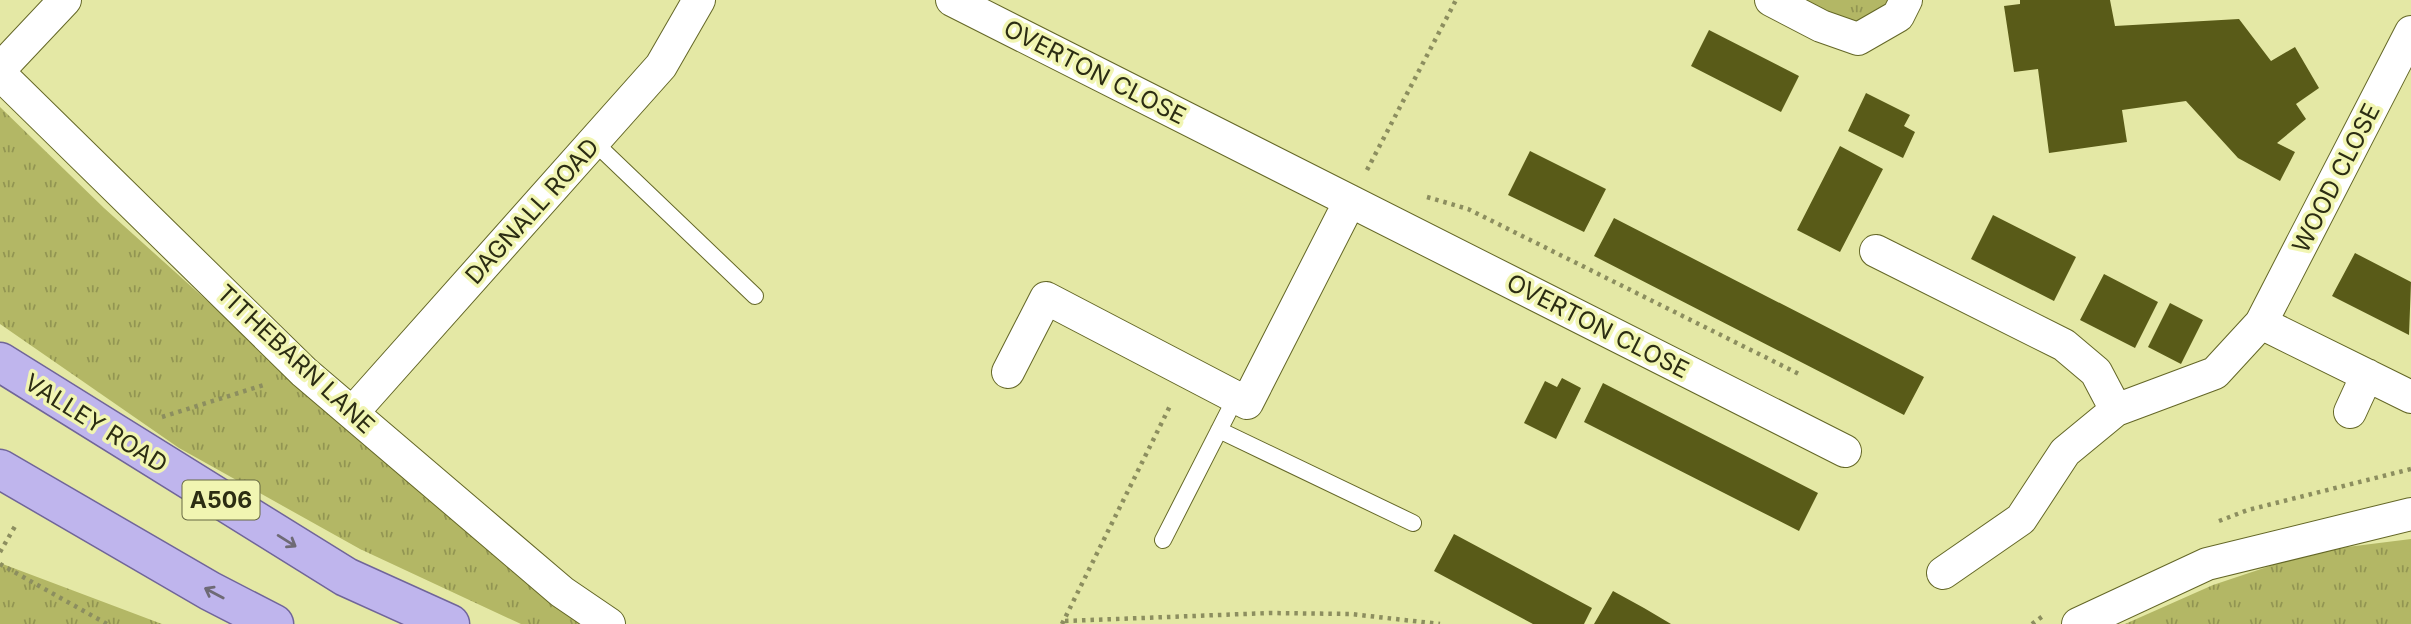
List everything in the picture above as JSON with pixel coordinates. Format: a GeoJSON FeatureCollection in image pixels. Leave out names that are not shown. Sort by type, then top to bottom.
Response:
{"type":"FeatureCollection","features":[{"type":"Feature","properties":{"kind":"main road","name":"VALLEY ROAD"},"geometry":{"type":"LineString","coordinates":[[0,362],[346,577],[450,624]]}},
{"type":"Feature","properties":{"kind":"main road"},"geometry":{"type":"LineString","coordinates":[[0,469],[210,591],[274,624]]}},
{"type":"Feature","properties":{"kind":"street"},"geometry":{"type":"LineString","coordinates":[[0,72],[65,0]]}},
{"type":"Feature","properties":{"kind":"street","name":"DAGNALL ROAD"},"geometry":{"type":"LineString","coordinates":[[353,412],[661,66],[699,0]]}},
{"type":"Feature","properties":{"kind":"street","name":"OVERTON CLOSE"},"geometry":{"type":"LineString","coordinates":[[952,0],[1845,451]]}},
{"type":"Feature","properties":{"kind":"street"},"geometry":{"type":"LineString","coordinates":[[1770,0],[1821,26],[1858,39],[1898,16],[1906,0]]}},
{"type":"Feature","properties":{"kind":"street","name":"WOOD CLOSE"},"geometry":{"type":"LineString","coordinates":[[1943,573],[2021,519],[2066,452],[2116,410],[2216,373],[2261,323],[2411,32]]}},
{"type":"Feature","properties":{"kind":"street","name":"TITHEBARN LANE"},"geometry":{"type":"LineString","coordinates":[[0,72],[304,372],[562,593],[609,624]]}},
{"type":"Feature","properties":{"kind":"street"},"geometry":{"type":"LineString","coordinates":[[1008,372],[1046,298],[1247,402],[1350,201]]}},
{"type":"Feature","properties":{"kind":"street"},"geometry":{"type":"LineString","coordinates":[[1876,251],[2064,345],[2096,372],[2116,410]]}},
{"type":"Feature","properties":{"kind":"street"},"geometry":{"type":"LineString","coordinates":[[2261,323],[2411,397]]}},
{"type":"Feature","properties":{"kind":"street"},"geometry":{"type":"LineString","coordinates":[[2350,412],[2367,375]]}},
{"type":"Feature","properties":{"kind":"street"},"geometry":{"type":"LineString","coordinates":[[2078,624],[2207,564],[2411,514]]}},
{"type":"Feature","properties":{"kind":"lane"},"geometry":{"type":"LineString","coordinates":[[594,142],[755,296]]}},
{"type":"Feature","properties":{"kind":"lane"},"geometry":{"type":"LineString","coordinates":[[1163,540],[1236,397]]}},
{"type":"Feature","properties":{"kind":"lane"},"geometry":{"type":"LineString","coordinates":[[1219,430],[1413,523]]}},
{"type":"Feature","properties":{"kind":"path"},"geometry":{"type":"LineString","coordinates":[[1350,201],[1456,0]]}},
{"type":"Feature","properties":{"kind":"path"},"geometry":{"type":"LineString","coordinates":[[1415,194],[1468,209],[1799,374]]}},
{"type":"Feature","properties":{"kind":"path"},"geometry":{"type":"LineString","coordinates":[[1186,372],[1063,622],[1297,613],[1351,614],[1440,624]]}},
{"type":"Feature","properties":{"kind":"path"},"geometry":{"type":"LineString","coordinates":[[0,564],[107,624]]}},
{"type":"Feature","properties":{"kind":"green space"},"geometry":{"type":"Polygon","coordinates":[[[1778,0],[1906,0],[1858,39],[1778,0]]]}},
{"type":"Feature","properties":{"kind":"green space"},"geometry":{"type":"Polygon","coordinates":[[[0,107],[104,208],[273,360],[587,624],[521,624],[360,549],[179,448],[0,324],[0,107]]]}},
{"type":"Feature","properties":{"kind":"green space"},"geometry":{"type":"Polygon","coordinates":[[[2411,539],[2411,624],[2125,624],[2213,585],[2315,551],[2411,539]]]}},
{"type":"Feature","properties":{"kind":"green space"},"geometry":{"type":"Polygon","coordinates":[[[0,563],[162,624],[0,624],[0,563]]]}},
{"type":"Feature","properties":{"kind":"building"},"geometry":{"type":"Polygon","coordinates":[[[2020,0],[2110,0],[2115,26],[2239,19],[2271,61],[2295,47],[2319,88],[2296,104],[2306,119],[2277,143],[2295,152],[2280,181],[2238,158],[2186,101],[2122,110],[2127,142],[2049,153],[2038,69],[2014,72],[2004,6],[2020,4],[2020,0]]]}},
{"type":"Feature","properties":{"kind":"building"},"geometry":{"type":"Polygon","coordinates":[[[1709,30],[1799,76],[1781,112],[1691,66],[1709,30]]]}},
{"type":"Feature","properties":{"kind":"building"},"geometry":{"type":"Polygon","coordinates":[[[1866,93],[1910,115],[1904,126],[1915,132],[1903,158],[1848,131],[1866,93]]]}},
{"type":"Feature","properties":{"kind":"building"},"geometry":{"type":"Polygon","coordinates":[[[1840,146],[1883,169],[1840,252],[1797,230],[1840,146]]]}},
{"type":"Feature","properties":{"kind":"building"},"geometry":{"type":"Polygon","coordinates":[[[1530,151],[1606,189],[1584,232],[1508,195],[1530,151]]]}},
{"type":"Feature","properties":{"kind":"building"},"geometry":{"type":"Polygon","coordinates":[[[1993,215],[2076,257],[2054,301],[1971,259],[1993,215]]]}},
{"type":"Feature","properties":{"kind":"building"},"geometry":{"type":"Polygon","coordinates":[[[1614,218],[1924,377],[1904,415],[1594,256],[1614,218]]]}},
{"type":"Feature","properties":{"kind":"building"},"geometry":{"type":"Polygon","coordinates":[[[2355,253],[2411,282],[2409,335],[2332,296],[2355,253]]]}},
{"type":"Feature","properties":{"kind":"building"},"geometry":{"type":"Polygon","coordinates":[[[2104,274],[2158,302],[2135,348],[2080,320],[2104,274]]]}},
{"type":"Feature","properties":{"kind":"building"},"geometry":{"type":"Polygon","coordinates":[[[2170,303],[2203,320],[2181,364],[2148,347],[2170,303]]]}},
{"type":"Feature","properties":{"kind":"building"},"geometry":{"type":"Polygon","coordinates":[[[1562,378],[1581,388],[1556,439],[1524,423],[1545,381],[1557,387],[1562,378]]]}},
{"type":"Feature","properties":{"kind":"building"},"geometry":{"type":"Polygon","coordinates":[[[1603,383],[1818,493],[1799,531],[1584,422],[1603,383]]]}},
{"type":"Feature","properties":{"kind":"building"},"geometry":{"type":"Polygon","coordinates":[[[1454,534],[1592,608],[1584,624],[1533,624],[1434,571],[1454,534]]]}},
{"type":"Feature","properties":{"kind":"building"},"geometry":{"type":"Polygon","coordinates":[[[1613,591],[1644,608],[1671,624],[1594,624],[1613,591]]]}}]}
